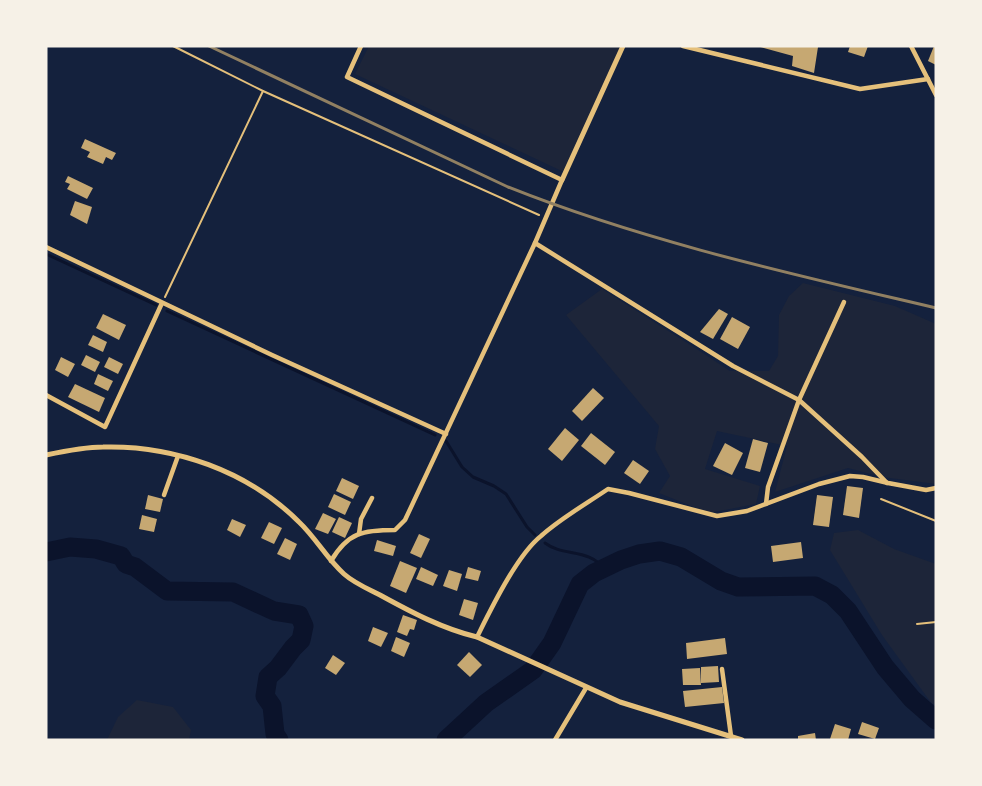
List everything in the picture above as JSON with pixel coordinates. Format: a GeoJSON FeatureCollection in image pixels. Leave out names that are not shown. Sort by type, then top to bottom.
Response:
{"type":"FeatureCollection","features":[{"type":"Feature","properties":{"kind":"street"},"geometry":{"type":"LineString","coordinates":[[361,46],[347,77],[562,180]]}},
{"type":"Feature","properties":{"kind":"street"},"geometry":{"type":"LineString","coordinates":[[331,561],[352,536],[371,530],[395,530],[405,520],[535,243],[623,46]]}},
{"type":"Feature","properties":{"kind":"street"},"geometry":{"type":"LineString","coordinates":[[682,46],[860,89],[928,79]]}},
{"type":"Feature","properties":{"kind":"street"},"geometry":{"type":"LineString","coordinates":[[911,46],[936,95]]}},
{"type":"Feature","properties":{"kind":"street"},"geometry":{"type":"LineString","coordinates":[[535,243],[733,366],[800,400],[862,457],[888,484]]}},
{"type":"Feature","properties":{"kind":"street"},"geometry":{"type":"LineString","coordinates":[[46,247],[162,303],[446,434]]}},
{"type":"Feature","properties":{"kind":"street"},"geometry":{"type":"LineString","coordinates":[[766,504],[768,488],[800,400],[844,302]]}},
{"type":"Feature","properties":{"kind":"street"},"geometry":{"type":"LineString","coordinates":[[46,395],[105,427],[162,303]]}},
{"type":"Feature","properties":{"kind":"street"},"geometry":{"type":"LineString","coordinates":[[46,455],[69,450],[102,447],[139,448],[178,456],[224,470],[265,492],[300,523],[345,575],[400,606],[461,633],[477,637],[550,672],[620,702],[740,739]]}},
{"type":"Feature","properties":{"kind":"street"},"geometry":{"type":"LineString","coordinates":[[164,495],[178,456]]}},
{"type":"Feature","properties":{"kind":"street"},"geometry":{"type":"LineString","coordinates":[[477,637],[491,609],[525,553],[540,536],[608,489],[717,516],[746,511],[819,484],[850,476],[863,476],[888,484],[926,490],[936,488]]}},
{"type":"Feature","properties":{"kind":"street"},"geometry":{"type":"LineString","coordinates":[[359,534],[361,519],[372,498]]}},
{"type":"Feature","properties":{"kind":"street"},"geometry":{"type":"LineString","coordinates":[[722,669],[731,736]]}},
{"type":"Feature","properties":{"kind":"street"},"geometry":{"type":"LineString","coordinates":[[555,740],[586,688]]}},
{"type":"Feature","properties":{"kind":"lane"},"geometry":{"type":"LineString","coordinates":[[881,499],[936,521]]}},
{"type":"Feature","properties":{"kind":"path"},"geometry":{"type":"LineString","coordinates":[[173,46],[263,92],[546,218]]}},
{"type":"Feature","properties":{"kind":"path"},"geometry":{"type":"LineString","coordinates":[[162,303],[263,92]]}},
{"type":"Feature","properties":{"kind":"path"},"geometry":{"type":"LineString","coordinates":[[917,624],[936,622]]}},
{"type":"Feature","properties":{"kind":"shaded area"},"geometry":{"type":"Polygon","coordinates":[[[369,46],[623,46],[568,174],[355,74],[369,46]]]}},
{"type":"Feature","properties":{"kind":"shaded area"},"geometry":{"type":"Polygon","coordinates":[[[803,283],[895,306],[936,324],[936,484],[882,477],[848,468],[775,492],[787,446],[717,431],[705,469],[760,486],[756,504],[709,513],[659,493],[670,476],[655,449],[659,426],[566,315],[602,289],[730,371],[769,371],[778,356],[779,315],[789,296],[803,283]]]}},
{"type":"Feature","properties":{"kind":"shaded area"},"geometry":{"type":"Polygon","coordinates":[[[858,530],[894,549],[936,564],[936,705],[932,704],[882,635],[830,550],[834,533],[858,530]]]}},
{"type":"Feature","properties":{"kind":"shaded area"},"geometry":{"type":"Polygon","coordinates":[[[137,700],[173,707],[191,730],[189,740],[107,740],[118,717],[137,700]]]}},
{"type":"Feature","properties":{"kind":"building"},"geometry":{"type":"Polygon","coordinates":[[[757,46],[818,47],[814,73],[792,66],[793,56],[757,46]]]}},
{"type":"Feature","properties":{"kind":"building"},"geometry":{"type":"Polygon","coordinates":[[[850,46],[868,46],[864,57],[848,52],[850,46]]]}},
{"type":"Feature","properties":{"kind":"building"},"geometry":{"type":"Polygon","coordinates":[[[934,46],[936,46],[936,65],[928,61],[934,46]]]}},
{"type":"Feature","properties":{"kind":"building"},"geometry":{"type":"Polygon","coordinates":[[[85,139],[116,153],[112,160],[106,157],[103,164],[87,157],[90,152],[81,148],[85,139]]]}},
{"type":"Feature","properties":{"kind":"building"},"geometry":{"type":"Polygon","coordinates":[[[68,176],[93,188],[87,199],[67,189],[70,184],[65,182],[68,176]]]}},
{"type":"Feature","properties":{"kind":"building"},"geometry":{"type":"Polygon","coordinates":[[[75,201],[92,207],[87,224],[70,215],[75,201]]]}},
{"type":"Feature","properties":{"kind":"building"},"geometry":{"type":"Polygon","coordinates":[[[719,309],[728,314],[713,339],[700,332],[719,309]]]}},
{"type":"Feature","properties":{"kind":"building"},"geometry":{"type":"Polygon","coordinates":[[[103,314],[126,325],[119,340],[96,328],[103,314]]]}},
{"type":"Feature","properties":{"kind":"building"},"geometry":{"type":"Polygon","coordinates":[[[732,317],[750,327],[738,349],[720,339],[732,317]]]}},
{"type":"Feature","properties":{"kind":"building"},"geometry":{"type":"Polygon","coordinates":[[[93,335],[107,342],[103,352],[88,345],[93,335]]]}},
{"type":"Feature","properties":{"kind":"building"},"geometry":{"type":"Polygon","coordinates":[[[86,355],[100,362],[95,372],[81,365],[86,355]]]}},
{"type":"Feature","properties":{"kind":"building"},"geometry":{"type":"Polygon","coordinates":[[[61,357],[75,364],[68,377],[55,370],[61,357]]]}},
{"type":"Feature","properties":{"kind":"building"},"geometry":{"type":"Polygon","coordinates":[[[109,357],[123,364],[118,374],[104,367],[109,357]]]}},
{"type":"Feature","properties":{"kind":"building"},"geometry":{"type":"Polygon","coordinates":[[[98,374],[113,381],[108,391],[94,384],[98,374]]]}},
{"type":"Feature","properties":{"kind":"building"},"geometry":{"type":"Polygon","coordinates":[[[75,384],[105,398],[99,412],[68,397],[75,384]]]}},
{"type":"Feature","properties":{"kind":"building"},"geometry":{"type":"Polygon","coordinates":[[[593,388],[604,398],[582,421],[572,411],[593,388]]]}},
{"type":"Feature","properties":{"kind":"building"},"geometry":{"type":"Polygon","coordinates":[[[565,428],[579,440],[562,461],[548,449],[565,428]]]}},
{"type":"Feature","properties":{"kind":"building"},"geometry":{"type":"Polygon","coordinates":[[[591,433],[615,452],[605,465],[581,446],[591,433]]]}},
{"type":"Feature","properties":{"kind":"building"},"geometry":{"type":"Polygon","coordinates":[[[753,439],[768,443],[760,472],[745,468],[753,439]]]}},
{"type":"Feature","properties":{"kind":"building"},"geometry":{"type":"Polygon","coordinates":[[[725,443],[743,453],[732,475],[713,466],[725,443]]]}},
{"type":"Feature","properties":{"kind":"building"},"geometry":{"type":"Polygon","coordinates":[[[633,460],[649,471],[640,484],[624,473],[633,460]]]}},
{"type":"Feature","properties":{"kind":"building"},"geometry":{"type":"Polygon","coordinates":[[[342,478],[359,486],[353,499],[336,491],[342,478]]]}},
{"type":"Feature","properties":{"kind":"building"},"geometry":{"type":"Polygon","coordinates":[[[847,486],[863,488],[859,518],[843,515],[847,486]]]}},
{"type":"Feature","properties":{"kind":"building"},"geometry":{"type":"Polygon","coordinates":[[[334,494],[351,502],[345,515],[328,507],[334,494]]]}},
{"type":"Feature","properties":{"kind":"building"},"geometry":{"type":"Polygon","coordinates":[[[148,495],[163,499],[160,512],[145,509],[148,495]]]}},
{"type":"Feature","properties":{"kind":"building"},"geometry":{"type":"Polygon","coordinates":[[[817,495],[833,497],[829,527],[813,525],[817,495]]]}},
{"type":"Feature","properties":{"kind":"building"},"geometry":{"type":"Polygon","coordinates":[[[323,513],[336,519],[328,534],[315,529],[323,513]]]}},
{"type":"Feature","properties":{"kind":"building"},"geometry":{"type":"Polygon","coordinates":[[[142,515],[157,519],[154,532],[139,529],[142,515]]]}},
{"type":"Feature","properties":{"kind":"building"},"geometry":{"type":"Polygon","coordinates":[[[339,517],[352,523],[345,538],[332,532],[339,517]]]}},
{"type":"Feature","properties":{"kind":"building"},"geometry":{"type":"Polygon","coordinates":[[[232,519],[246,525],[240,537],[227,530],[232,519]]]}},
{"type":"Feature","properties":{"kind":"building"},"geometry":{"type":"Polygon","coordinates":[[[269,522],[282,528],[274,544],[261,538],[269,522]]]}},
{"type":"Feature","properties":{"kind":"building"},"geometry":{"type":"Polygon","coordinates":[[[419,534],[430,539],[421,558],[410,553],[419,534]]]}},
{"type":"Feature","properties":{"kind":"building"},"geometry":{"type":"Polygon","coordinates":[[[285,538],[297,544],[290,560],[277,554],[285,538]]]}},
{"type":"Feature","properties":{"kind":"building"},"geometry":{"type":"Polygon","coordinates":[[[377,540],[396,546],[393,556],[374,551],[377,540]]]}},
{"type":"Feature","properties":{"kind":"building"},"geometry":{"type":"Polygon","coordinates":[[[801,542],[803,558],[773,562],[771,546],[801,542]]]}},
{"type":"Feature","properties":{"kind":"building"},"geometry":{"type":"Polygon","coordinates":[[[400,561],[417,568],[406,593],[390,586],[400,561]]]}},
{"type":"Feature","properties":{"kind":"building"},"geometry":{"type":"Polygon","coordinates":[[[421,567],[438,575],[433,586],[416,579],[421,567]]]}},
{"type":"Feature","properties":{"kind":"building"},"geometry":{"type":"Polygon","coordinates":[[[468,567],[481,571],[478,581],[465,578],[468,567]]]}},
{"type":"Feature","properties":{"kind":"building"},"geometry":{"type":"Polygon","coordinates":[[[449,570],[462,574],[457,591],[443,586],[449,570]]]}},
{"type":"Feature","properties":{"kind":"building"},"geometry":{"type":"Polygon","coordinates":[[[464,599],[478,603],[473,620],[459,615],[464,599]]]}},
{"type":"Feature","properties":{"kind":"building"},"geometry":{"type":"Polygon","coordinates":[[[403,615],[417,620],[414,630],[410,629],[407,636],[397,632],[403,615]]]}},
{"type":"Feature","properties":{"kind":"building"},"geometry":{"type":"Polygon","coordinates":[[[373,627],[388,633],[381,647],[368,641],[373,627]]]}},
{"type":"Feature","properties":{"kind":"building"},"geometry":{"type":"Polygon","coordinates":[[[396,637],[410,643],[404,657],[391,651],[396,637]]]}},
{"type":"Feature","properties":{"kind":"building"},"geometry":{"type":"Polygon","coordinates":[[[725,638],[727,654],[687,659],[686,643],[725,638]]]}},
{"type":"Feature","properties":{"kind":"building"},"geometry":{"type":"Polygon","coordinates":[[[469,652],[482,665],[470,677],[457,665],[469,652]]]}},
{"type":"Feature","properties":{"kind":"building"},"geometry":{"type":"Polygon","coordinates":[[[333,655],[345,663],[336,675],[325,668],[333,655]]]}},
{"type":"Feature","properties":{"kind":"building"},"geometry":{"type":"Polygon","coordinates":[[[718,666],[719,682],[701,683],[701,667],[718,666]]]}},
{"type":"Feature","properties":{"kind":"building"},"geometry":{"type":"Polygon","coordinates":[[[700,668],[701,685],[683,685],[682,669],[700,668]]]}},
{"type":"Feature","properties":{"kind":"building"},"geometry":{"type":"Polygon","coordinates":[[[722,687],[724,703],[685,707],[683,691],[722,687]]]}},
{"type":"Feature","properties":{"kind":"building"},"geometry":{"type":"Polygon","coordinates":[[[862,722],[879,728],[875,739],[858,734],[862,722]]]}},
{"type":"Feature","properties":{"kind":"building"},"geometry":{"type":"Polygon","coordinates":[[[835,724],[851,729],[848,740],[830,739],[835,724]]]}},
{"type":"Feature","properties":{"kind":"building"},"geometry":{"type":"Polygon","coordinates":[[[815,733],[816,740],[798,740],[798,736],[815,733]]]}},
{"type":"Feature","properties":{"kind":"waterway"},"geometry":{"type":"LineString","coordinates":[[46,254],[156,305]]}},
{"type":"Feature","properties":{"kind":"waterway"},"geometry":{"type":"LineString","coordinates":[[167,311],[435,435]]}},
{"type":"Feature","properties":{"kind":"waterway"},"geometry":{"type":"LineString","coordinates":[[446,441],[462,467],[473,477],[494,486],[506,494],[527,527],[535,535]]}},
{"type":"Feature","properties":{"kind":"waterway"},"geometry":{"type":"LineString","coordinates":[[545,543],[560,550],[591,558],[604,569]]}},
{"type":"Feature","properties":{"kind":"waterway"},"geometry":{"type":"LineString","coordinates":[[46,552],[70,547],[96,549],[121,556],[126,564],[135,567],[167,591],[233,592],[274,611],[299,615],[304,626],[301,640],[268,677],[265,696],[272,706],[275,734],[279,740]]}},
{"type":"Feature","properties":{"kind":"waterway"},"geometry":{"type":"LineString","coordinates":[[446,740],[486,703],[533,670],[552,643],[580,584],[594,573],[621,560],[639,554],[660,551],[681,557],[721,581],[738,587],[815,586],[832,595],[848,611],[885,667],[912,699],[936,720]]}},
{"type":"Feature","properties":{"kind":"railway"},"geometry":{"type":"LineString","coordinates":[[209,46],[508,187],[560,207],[720,255],[936,308]]}}]}
